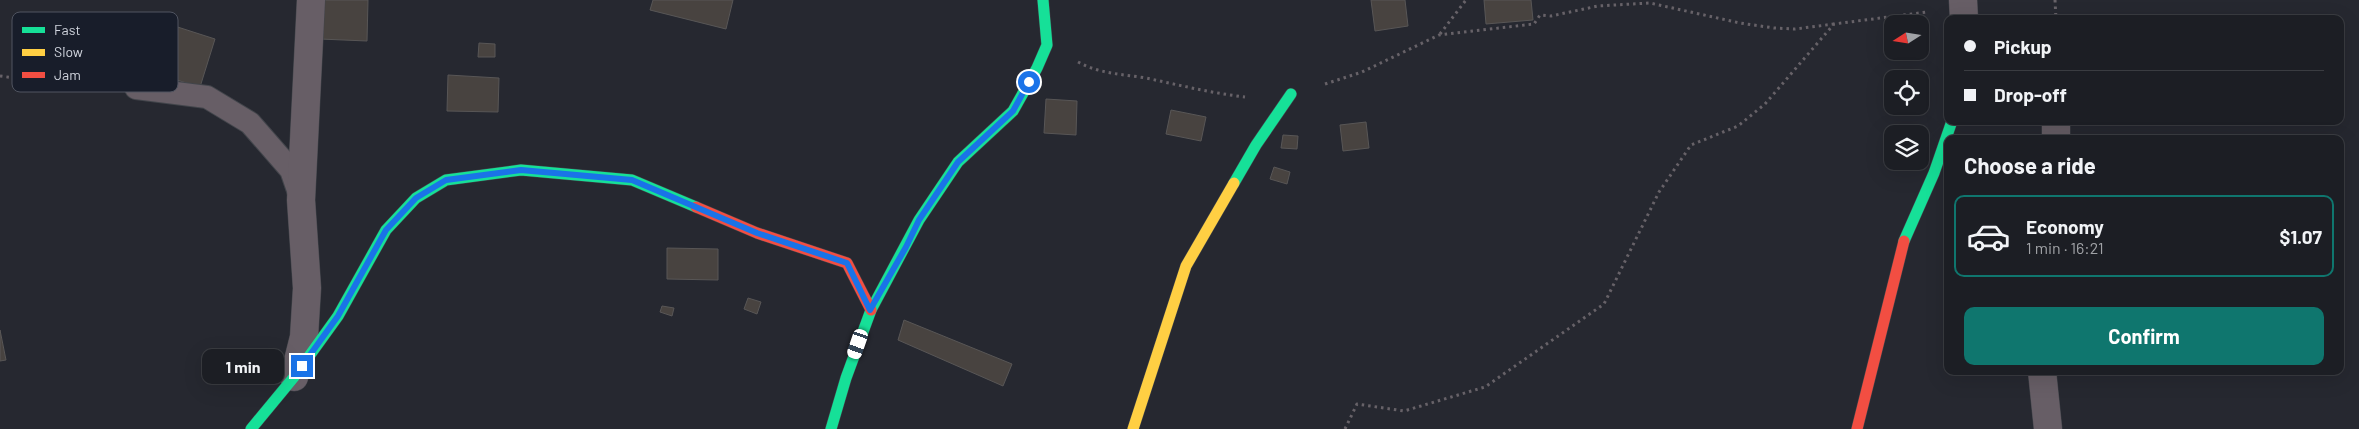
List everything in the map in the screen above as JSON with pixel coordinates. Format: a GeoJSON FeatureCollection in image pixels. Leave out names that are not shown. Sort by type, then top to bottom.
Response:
{"type":"FeatureCollection","features":[{"type":"Feature","properties":{"kind":"street"},"geometry":{"type":"LineString","coordinates":[[294,377],[304,337],[307,288],[301,200],[311,0]]}},
{"type":"Feature","properties":{"kind":"street"},"geometry":{"type":"LineString","coordinates":[[831,429],[846,378],[870,310],[919,220],[958,162],[1013,111],[1047,45],[1043,0]]}},
{"type":"Feature","properties":{"kind":"street"},"geometry":{"type":"LineString","coordinates":[[1963,0],[1964,15]]}},
{"type":"Feature","properties":{"kind":"street"},"geometry":{"type":"LineString","coordinates":[[1133,429],[1186,266],[1256,145],[1291,94]]}},
{"type":"Feature","properties":{"kind":"street"},"geometry":{"type":"LineString","coordinates":[[1857,429],[1901,250],[1917,208],[1934,173],[1944,144]]}},
{"type":"Feature","properties":{"kind":"street"},"geometry":{"type":"LineString","coordinates":[[251,429],[294,377],[338,316],[386,230],[416,198],[446,180],[521,170],[632,180],[757,233],[847,263],[870,310]]}},
{"type":"Feature","properties":{"kind":"street"},"geometry":{"type":"LineString","coordinates":[[2042,375],[2048,429]]}},
{"type":"Feature","properties":{"kind":"lane"},"geometry":{"type":"LineString","coordinates":[[168,92],[207,97],[250,123],[291,170],[301,200]]}},
{"type":"Feature","properties":{"kind":"path"},"geometry":{"type":"LineString","coordinates":[[1439,35],[1466,0]]}},
{"type":"Feature","properties":{"kind":"path"},"geometry":{"type":"LineString","coordinates":[[2055,0],[2056,15]]}},
{"type":"Feature","properties":{"kind":"path"},"geometry":{"type":"LineString","coordinates":[[1047,45],[1093,70],[1144,78],[1209,92],[1250,97],[1291,94],[1362,72],[1439,35],[1534,24],[1540,15],[1551,16],[1598,6],[1650,3],[1730,21],[1774,28],[1802,29],[1930,12]]}},
{"type":"Feature","properties":{"kind":"path"},"geometry":{"type":"LineString","coordinates":[[1344,429],[1357,404],[1404,411],[1485,387],[1604,304],[1659,192],[1691,146],[1738,126],[1765,104],[1834,24]]}},
{"type":"Feature","properties":{"kind":"building"},"geometry":{"type":"Polygon","coordinates":[[[321,0],[368,0],[367,41],[320,39],[321,0]]]}},
{"type":"Feature","properties":{"kind":"building"},"geometry":{"type":"Polygon","coordinates":[[[653,0],[733,0],[726,29],[650,10],[653,0]]]}},
{"type":"Feature","properties":{"kind":"building"},"geometry":{"type":"Polygon","coordinates":[[[1371,0],[1405,0],[1408,26],[1375,31],[1371,0]]]}},
{"type":"Feature","properties":{"kind":"building"},"geometry":{"type":"Polygon","coordinates":[[[1484,0],[1531,0],[1533,20],[1486,24],[1484,0]]]}},
{"type":"Feature","properties":{"kind":"building"},"geometry":{"type":"Polygon","coordinates":[[[178,27],[215,39],[200,87],[178,80],[178,27]]]}},
{"type":"Feature","properties":{"kind":"building"},"geometry":{"type":"Polygon","coordinates":[[[479,43],[495,44],[495,57],[478,57],[479,43]]]}},
{"type":"Feature","properties":{"kind":"building"},"geometry":{"type":"Polygon","coordinates":[[[448,75],[499,78],[498,112],[447,111],[448,75]]]}},
{"type":"Feature","properties":{"kind":"building"},"geometry":{"type":"Polygon","coordinates":[[[1046,99],[1077,101],[1076,135],[1044,133],[1046,99]]]}},
{"type":"Feature","properties":{"kind":"building"},"geometry":{"type":"Polygon","coordinates":[[[1171,110],[1206,117],[1201,141],[1166,134],[1171,110]]]}},
{"type":"Feature","properties":{"kind":"building"},"geometry":{"type":"Polygon","coordinates":[[[1366,122],[1369,148],[1343,151],[1340,125],[1366,122]]]}},
{"type":"Feature","properties":{"kind":"building"},"geometry":{"type":"Polygon","coordinates":[[[1283,135],[1298,136],[1297,149],[1281,148],[1283,135]]]}},
{"type":"Feature","properties":{"kind":"building"},"geometry":{"type":"Polygon","coordinates":[[[1274,167],[1290,172],[1287,184],[1270,179],[1274,167]]]}},
{"type":"Feature","properties":{"kind":"building"},"geometry":{"type":"Polygon","coordinates":[[[667,248],[718,249],[718,280],[667,279],[667,248]]]}},
{"type":"Feature","properties":{"kind":"building"},"geometry":{"type":"Polygon","coordinates":[[[748,298],[761,302],[757,314],[744,309],[748,298]]]}},
{"type":"Feature","properties":{"kind":"building"},"geometry":{"type":"Polygon","coordinates":[[[662,306],[674,308],[672,316],[660,312],[662,306]]]}},
{"type":"Feature","properties":{"kind":"building"},"geometry":{"type":"Polygon","coordinates":[[[904,320],[1012,364],[1003,386],[898,340],[904,320]]]}},
{"type":"Feature","properties":{"kind":"building"},"geometry":{"type":"Polygon","coordinates":[[[0,330],[6,360],[0,361],[0,330]]]}},
{"type":"Feature","properties":{"kind":"traffic: fast"},"geometry":{"type":"LineString","coordinates":[[831,429],[846,378],[871,310],[919,220],[958,162],[1013,111],[1037,68],[1047,45],[1043,0]]}},
{"type":"Feature","properties":{"kind":"traffic: fast"},"geometry":{"type":"LineString","coordinates":[[1234,183],[1256,145],[1291,94]]}},
{"type":"Feature","properties":{"kind":"traffic: fast"},"geometry":{"type":"LineString","coordinates":[[1947,135],[1951,125]]}},
{"type":"Feature","properties":{"kind":"traffic: fast"},"geometry":{"type":"LineString","coordinates":[[1904,241],[1934,173],[1944,144]]}},
{"type":"Feature","properties":{"kind":"traffic: fast"},"geometry":{"type":"LineString","coordinates":[[251,429],[294,377],[338,316],[386,230],[416,198],[446,180],[521,170],[632,180],[696,207]]}},
{"type":"Feature","properties":{"kind":"traffic: slow"},"geometry":{"type":"LineString","coordinates":[[1133,429],[1186,266],[1234,183]]}},
{"type":"Feature","properties":{"kind":"traffic: jam"},"geometry":{"type":"LineString","coordinates":[[696,207],[757,233],[847,263],[871,310]]}},
{"type":"Feature","properties":{"kind":"traffic: jam"},"geometry":{"type":"LineString","coordinates":[[1857,429],[1904,241]]}},
{"type":"Feature","properties":{"kind":"route"},"geometry":{"type":"LineString","coordinates":[[302,366],[338,316],[386,230],[416,198],[446,180],[521,170],[632,180],[757,233],[847,263],[870,310],[885,286],[919,220],[958,162],[1013,111],[1029,82]]}}]}
